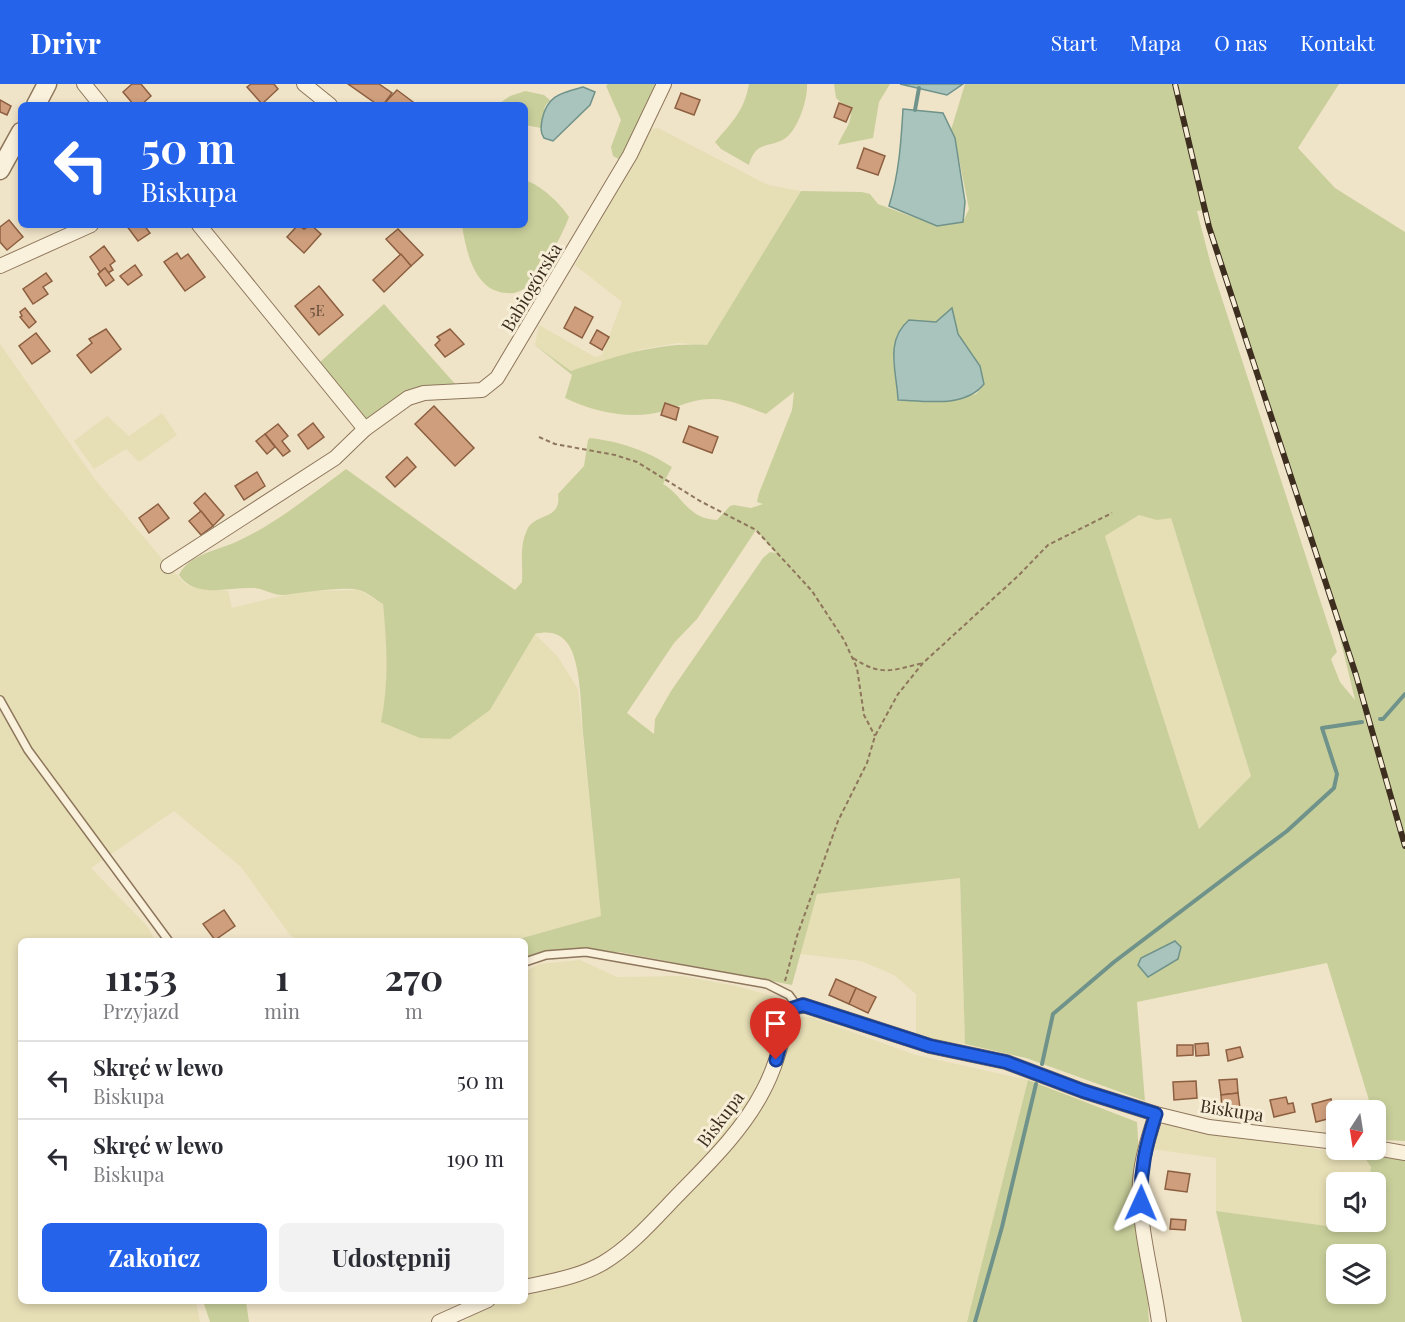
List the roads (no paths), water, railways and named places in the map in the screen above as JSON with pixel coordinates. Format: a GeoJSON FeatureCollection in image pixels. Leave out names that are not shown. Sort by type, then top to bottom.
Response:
{"type":"FeatureCollection","features":[{"type":"Feature","properties":{"kind":"street"},"geometry":{"type":"LineString","coordinates":[[38,102],[47,84]]}},
{"type":"Feature","properties":{"kind":"street"},"geometry":{"type":"LineString","coordinates":[[84,84],[99,102]]}},
{"type":"Feature","properties":{"kind":"street"},"geometry":{"type":"LineString","coordinates":[[303,84],[321,89]]}},
{"type":"Feature","properties":{"kind":"street","name":"Babiogórska"},"geometry":{"type":"LineString","coordinates":[[168,566],[335,458],[365,429],[408,398],[424,393],[482,390],[497,378],[630,155],[664,84]]}},
{"type":"Feature","properties":{"kind":"street"},"geometry":{"type":"LineString","coordinates":[[0,170],[18,137]]}},
{"type":"Feature","properties":{"kind":"street"},"geometry":{"type":"LineString","coordinates":[[0,266],[84,228]]}},
{"type":"Feature","properties":{"kind":"street"},"geometry":{"type":"LineString","coordinates":[[201,228],[365,429]]}},
{"type":"Feature","properties":{"kind":"street","name":"Biskupa"},"geometry":{"type":"LineString","coordinates":[[528,1286],[572,1277],[603,1263],[651,1224],[714,1159],[740,1126],[763,1091],[776,1060],[790,1009],[797,1006],[810,1006],[930,1046],[1006,1062],[1083,1091],[1156,1114],[1209,1127],[1326,1141]]}},
{"type":"Feature","properties":{"kind":"street"},"geometry":{"type":"LineString","coordinates":[[1156,1114],[1145,1147],[1140,1182],[1144,1226],[1159,1322]]}},
{"type":"Feature","properties":{"kind":"street"},"geometry":{"type":"LineString","coordinates":[[1386,1150],[1405,1153]]}},
{"type":"Feature","properties":{"kind":"street"},"geometry":{"type":"LineString","coordinates":[[439,1322],[479,1304]]}},
{"type":"Feature","properties":{"kind":"lane"},"geometry":{"type":"LineString","coordinates":[[0,700],[28,750],[167,938]]}},
{"type":"Feature","properties":{"kind":"lane"},"geometry":{"type":"LineString","coordinates":[[528,961],[546,955],[586,952],[767,984],[780,989],[797,1006]]}},
{"type":"Feature","properties":{"kind":"water"},"geometry":{"type":"Polygon","coordinates":[[[900,84],[963,84],[947,95],[900,84]]]}},
{"type":"Feature","properties":{"kind":"water"},"geometry":{"type":"Polygon","coordinates":[[[583,87],[595,92],[590,105],[553,141],[544,138],[541,125],[547,105],[562,93],[583,87]]]}},
{"type":"Feature","properties":{"kind":"water"},"geometry":{"type":"Polygon","coordinates":[[[903,109],[943,113],[955,138],[965,202],[963,222],[937,226],[889,206],[897,170],[903,109]]]}},
{"type":"Feature","properties":{"kind":"water"},"geometry":{"type":"Polygon","coordinates":[[[952,308],[958,334],[980,366],[984,384],[976,392],[956,400],[933,402],[898,400],[894,347],[901,328],[909,320],[936,322],[952,308]]]}},
{"type":"Feature","properties":{"kind":"water"},"geometry":{"type":"Polygon","coordinates":[[[1175,941],[1181,947],[1178,959],[1148,977],[1138,965],[1141,958],[1175,941]]]}},
{"type":"Feature","properties":{"kind":"waterway"},"geometry":{"type":"LineString","coordinates":[[915,110],[919,88]]}},
{"type":"Feature","properties":{"kind":"waterway"},"geometry":{"type":"LineString","coordinates":[[1380,719],[1383,719],[1405,694]]}},
{"type":"Feature","properties":{"kind":"waterway"},"geometry":{"type":"LineString","coordinates":[[1042,1064],[1053,1014],[1114,962],[1287,831],[1334,788],[1337,774],[1322,728],[1362,722]]}},
{"type":"Feature","properties":{"kind":"waterway"},"geometry":{"type":"LineString","coordinates":[[975,1322],[1002,1227],[1036,1084]]}},
{"type":"Feature","properties":{"kind":"railway"},"geometry":{"type":"LineString","coordinates":[[1175,84],[1209,227],[1356,675],[1405,846]]}}]}
